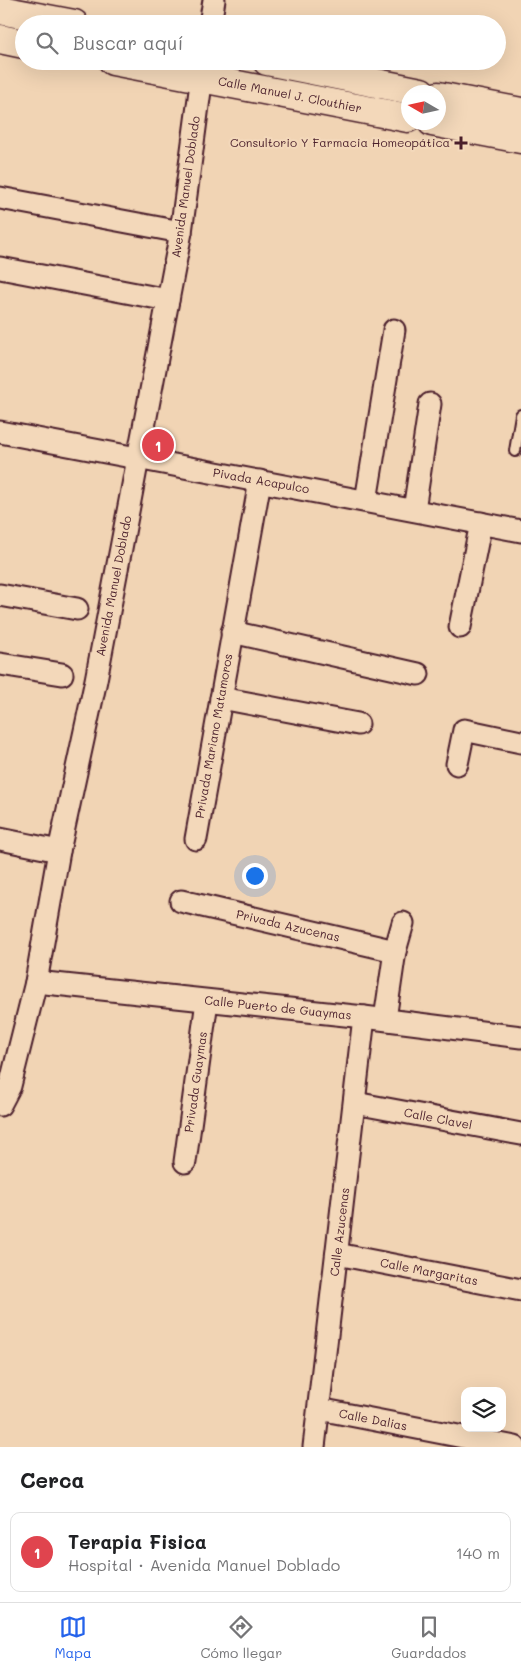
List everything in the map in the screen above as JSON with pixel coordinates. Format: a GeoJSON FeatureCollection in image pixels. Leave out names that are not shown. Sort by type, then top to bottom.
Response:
{"type":"FeatureCollection","features":[{"type":"Feature","properties":{"kind":"street"},"geometry":{"type":"LineString","coordinates":[[212,15],[214,0]]}},
{"type":"Feature","properties":{"kind":"street"},"geometry":{"type":"LineString","coordinates":[[0,10],[26,15]]}},
{"type":"Feature","properties":{"kind":"street"},"geometry":{"type":"LineString","coordinates":[[0,39],[15,42]]}},
{"type":"Feature","properties":{"kind":"street","name":"Calle Manuel J. Clouthier"},"geometry":{"type":"LineString","coordinates":[[203,70],[401,116]]}},
{"type":"Feature","properties":{"kind":"street","name":"Avenida Manuel Doblado"},"geometry":{"type":"LineString","coordinates":[[0,1105],[10,1086],[36,982],[59,851],[96,680],[181,232],[203,70]]}},
{"type":"Feature","properties":{"kind":"street"},"geometry":{"type":"LineString","coordinates":[[312,70],[401,88]]}},
{"type":"Feature","properties":{"kind":"street"},"geometry":{"type":"LineString","coordinates":[[446,98],[521,112]]}},
{"type":"Feature","properties":{"kind":"street"},"geometry":{"type":"LineString","coordinates":[[446,125],[521,140]]}},
{"type":"Feature","properties":{"kind":"street"},"geometry":{"type":"LineString","coordinates":[[0,198],[181,232]]}},
{"type":"Feature","properties":{"kind":"street"},"geometry":{"type":"LineString","coordinates":[[0,268],[168,300]]}},
{"type":"Feature","properties":{"kind":"street"},"geometry":{"type":"LineString","coordinates":[[366,501],[394,330]]}},
{"type":"Feature","properties":{"kind":"street"},"geometry":{"type":"LineString","coordinates":[[414,510],[430,404]]}},
{"type":"Feature","properties":{"kind":"street","name":"Pivada Acapulco"},"geometry":{"type":"LineString","coordinates":[[0,432],[521,532]]}},
{"type":"Feature","properties":{"kind":"street","name":"Privada Mariano Matamoros"},"geometry":{"type":"LineString","coordinates":[[196,839],[260,481]]}},
{"type":"Feature","properties":{"kind":"street"},"geometry":{"type":"LineString","coordinates":[[460,627],[481,523]]}},
{"type":"Feature","properties":{"kind":"street"},"geometry":{"type":"LineString","coordinates":[[0,595],[77,609]]}},
{"type":"Feature","properties":{"kind":"street"},"geometry":{"type":"LineString","coordinates":[[232,632],[418,674]]}},
{"type":"Feature","properties":{"kind":"street"},"geometry":{"type":"LineString","coordinates":[[0,664],[62,674]]}},
{"type":"Feature","properties":{"kind":"street"},"geometry":{"type":"LineString","coordinates":[[221,698],[358,724]]}},
{"type":"Feature","properties":{"kind":"street"},"geometry":{"type":"LineString","coordinates":[[457,764],[464,730],[521,742]]}},
{"type":"Feature","properties":{"kind":"street"},"geometry":{"type":"LineString","coordinates":[[0,839],[59,851]]}},
{"type":"Feature","properties":{"kind":"street","name":"Privada Azucenas"},"geometry":{"type":"LineString","coordinates":[[181,900],[395,951]]}},
{"type":"Feature","properties":{"kind":"street"},"geometry":{"type":"LineString","coordinates":[[385,1019],[395,951],[403,923]]}},
{"type":"Feature","properties":{"kind":"street","name":"Calle Puerto de Guaymas"},"geometry":{"type":"LineString","coordinates":[[36,982],[385,1019],[521,1037]]}},
{"type":"Feature","properties":{"kind":"street","name":"Privada Guaymas"},"geometry":{"type":"LineString","coordinates":[[185,1162],[207,1001]]}},
{"type":"Feature","properties":{"kind":"street","name":"Calle Azucenas"},"geometry":{"type":"LineString","coordinates":[[314,1447],[364,1017]]}},
{"type":"Feature","properties":{"kind":"street","name":"Calle Clavel"},"geometry":{"type":"LineString","coordinates":[[355,1103],[521,1134]]}},
{"type":"Feature","properties":{"kind":"street","name":"Calle Margaritas"},"geometry":{"type":"LineString","coordinates":[[337,1254],[521,1290]]}},
{"type":"Feature","properties":{"kind":"street","name":"Calle Dalias"},"geometry":{"type":"LineString","coordinates":[[318,1409],[515,1447]]}},
{"type":"Feature","properties":{"kind":"lane"},"geometry":{"type":"LineString","coordinates":[[515,451],[521,415]]}},
{"type":"Feature","properties":{"kind":"place","name":"Consultorio Y Farmacia Homeopática"},"geometry":{"type":"Point","coordinates":[461,143]}},
{"type":"Feature","properties":{"kind":"place","name":"Terapia Fisica"},"geometry":{"type":"Point","coordinates":[158,445]}}]}
